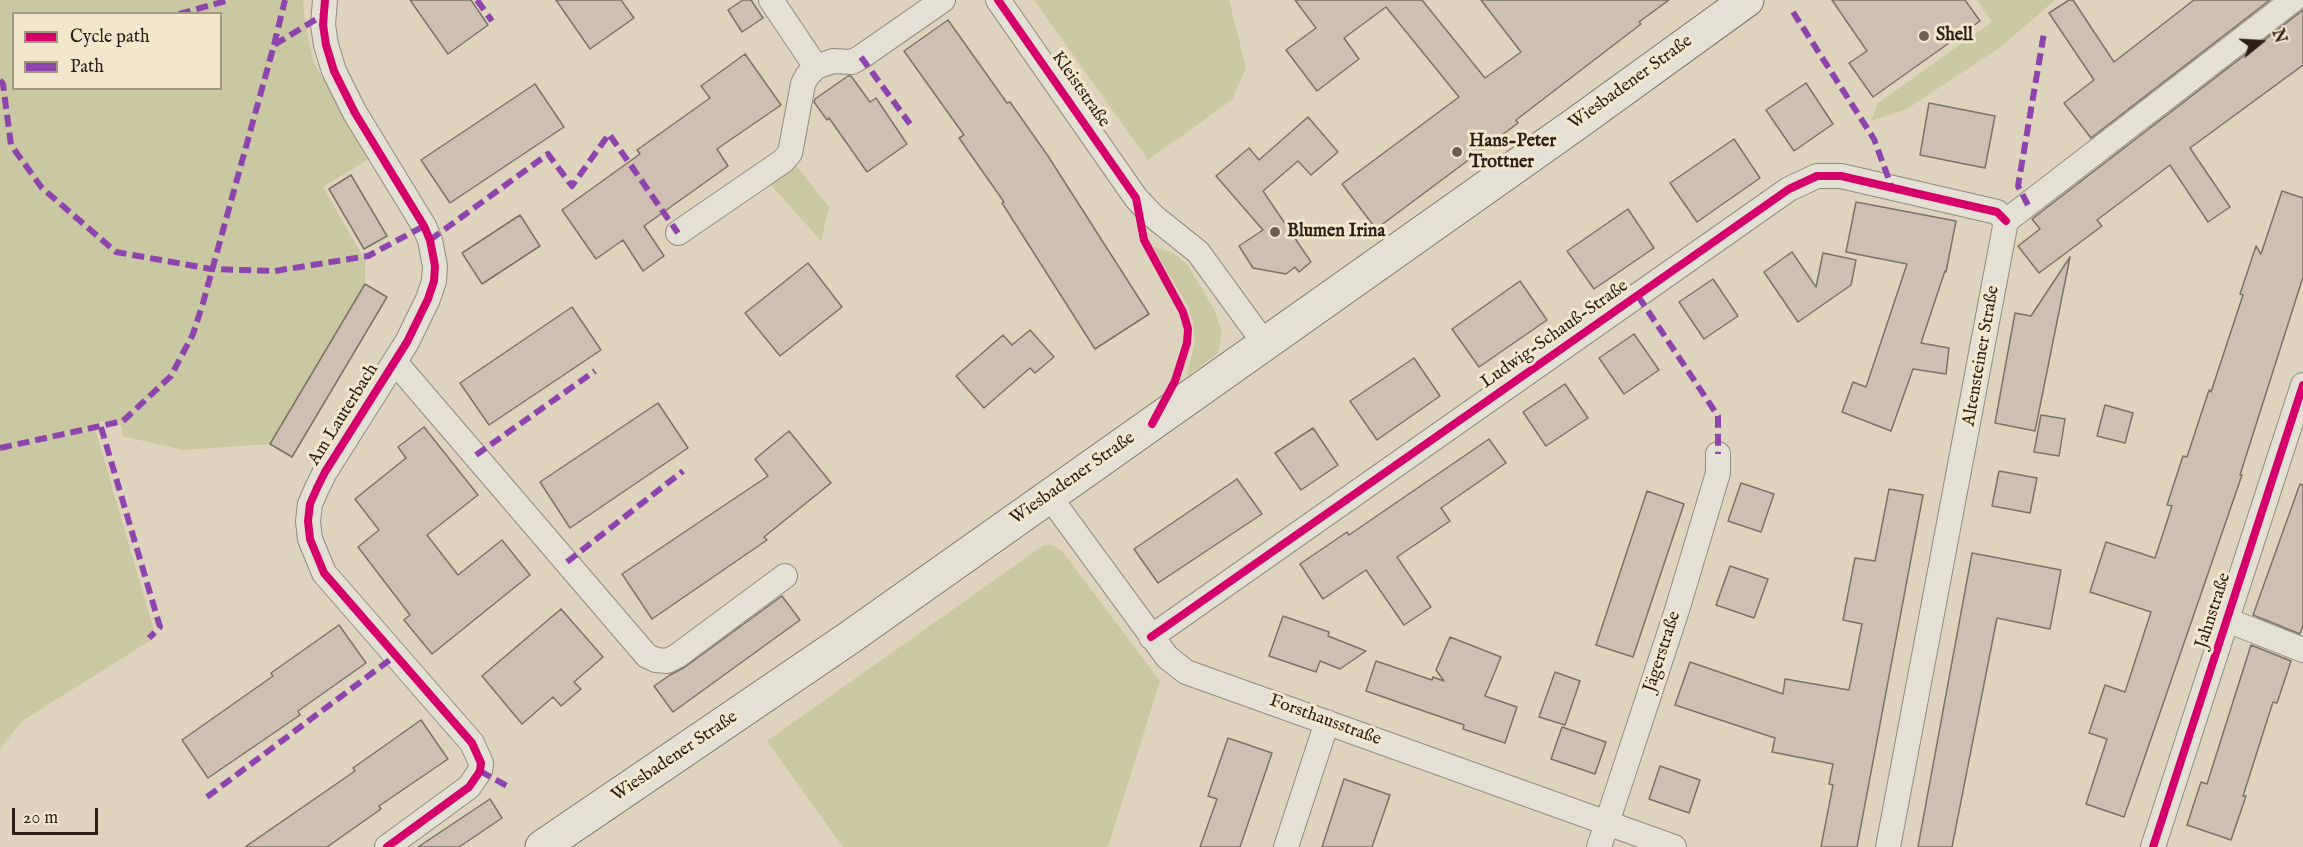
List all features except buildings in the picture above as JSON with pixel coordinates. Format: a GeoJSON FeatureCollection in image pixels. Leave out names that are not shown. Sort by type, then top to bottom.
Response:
{"type":"FeatureCollection","features":[{"type":"Feature","properties":{"kind":"main road","name":"Wiesbadener Straße"},"geometry":{"type":"LineString","coordinates":[[542,847],[705,738],[1265,344],[1747,0]]}},
{"type":"Feature","properties":{"kind":"street","name":"Am Lauterbach"},"geometry":{"type":"LineString","coordinates":[[325,0],[323,15],[326,45],[343,92],[418,215],[430,240],[434,273],[428,299],[395,362],[317,488],[309,513],[310,539],[324,573],[472,743],[481,763],[480,771],[469,787],[387,847]]}},
{"type":"Feature","properties":{"kind":"street"},"geometry":{"type":"LineString","coordinates":[[771,0],[816,67]]}},
{"type":"Feature","properties":{"kind":"street"},"geometry":{"type":"LineString","coordinates":[[678,233],[783,161],[790,153],[803,84],[816,67],[833,61],[852,62],[943,0]]}},
{"type":"Feature","properties":{"kind":"street","name":"Kleiststraße"},"geometry":{"type":"LineString","coordinates":[[998,0],[1136,198],[1153,216],[1198,252],[1265,344]]}},
{"type":"Feature","properties":{"kind":"street"},"geometry":{"type":"LineString","coordinates":[[2006,221],[2293,0]]}},
{"type":"Feature","properties":{"kind":"street","name":"Ludwig-Schauß-Straße"},"geometry":{"type":"LineString","coordinates":[[1151,637],[1789,189],[1817,176],[1840,176],[1998,212],[2006,221]]}},
{"type":"Feature","properties":{"kind":"street","name":"Altensteiner Straße"},"geometry":{"type":"LineString","coordinates":[[1888,847],[2006,221]]}},
{"type":"Feature","properties":{"kind":"street","name":"Am Lauterbach"},"geometry":{"type":"LineString","coordinates":[[395,362],[647,656],[667,661],[677,656],[785,576]]}},
{"type":"Feature","properties":{"kind":"street","name":"Jahnstraße"},"geometry":{"type":"LineString","coordinates":[[2153,847],[2302,390]]}},
{"type":"Feature","properties":{"kind":"street","name":"Jägerstraße"},"geometry":{"type":"LineString","coordinates":[[1599,847],[1684,587],[1718,473],[1718,454]]}},
{"type":"Feature","properties":{"kind":"street","name":"Forsthausstraße"},"geometry":{"type":"LineString","coordinates":[[1049,496],[1151,637],[1167,657],[1186,672],[1674,847]]}},
{"type":"Feature","properties":{"kind":"street"},"geometry":{"type":"LineString","coordinates":[[2227,620],[2303,650]]}},
{"type":"Feature","properties":{"kind":"street"},"geometry":{"type":"LineString","coordinates":[[1286,847],[1327,722]]}},
{"type":"Feature","properties":{"kind":"green space"},"geometry":{"type":"Polygon","coordinates":[[[0,0],[303,0],[305,23],[314,63],[369,159],[323,187],[365,260],[365,284],[270,444],[183,450],[122,436],[122,426],[109,421],[100,421],[96,432],[156,637],[22,721],[0,749],[0,0]]]}},
{"type":"Feature","properties":{"kind":"green space"},"geometry":{"type":"Polygon","coordinates":[[[1034,0],[1229,0],[1246,68],[1232,100],[1148,160],[1034,0]]]}},
{"type":"Feature","properties":{"kind":"green space"},"geometry":{"type":"Polygon","coordinates":[[[1977,0],[2055,0],[2002,46],[1907,109],[1871,121],[1878,103],[1992,22],[1977,0]]]}},
{"type":"Feature","properties":{"kind":"green space"},"geometry":{"type":"Polygon","coordinates":[[[795,164],[829,207],[821,241],[770,184],[795,164]]]}},
{"type":"Feature","properties":{"kind":"green space"},"geometry":{"type":"Polygon","coordinates":[[[1152,246],[1173,253],[1187,264],[1214,309],[1222,333],[1218,353],[1187,376],[1195,341],[1193,321],[1188,306],[1152,246]]]}},
{"type":"Feature","properties":{"kind":"green space"},"geometry":{"type":"Polygon","coordinates":[[[1044,545],[1052,545],[1062,551],[1160,681],[1108,847],[843,847],[767,741],[1044,545]]]}},
{"type":"Feature","properties":{"kind":"marked path"},"geometry":{"type":"LineString","coordinates":[[186,12],[229,0]]}},
{"type":"Feature","properties":{"kind":"marked path"},"geometry":{"type":"LineString","coordinates":[[274,45],[285,0]]}},
{"type":"Feature","properties":{"kind":"marked path"},"geometry":{"type":"LineString","coordinates":[[477,0],[492,21]]}},
{"type":"Feature","properties":{"kind":"marked path"},"geometry":{"type":"LineString","coordinates":[[1793,12],[1874,139],[1892,188]]}},
{"type":"Feature","properties":{"kind":"marked path"},"geometry":{"type":"LineString","coordinates":[[0,448],[123,421],[171,376],[193,334],[203,303],[274,45],[323,15]]}},
{"type":"Feature","properties":{"kind":"marked path"},"geometry":{"type":"LineString","coordinates":[[2028,205],[2018,186],[2044,33]]}},
{"type":"Feature","properties":{"kind":"marked path"},"geometry":{"type":"LineString","coordinates":[[861,57],[910,124]]}},
{"type":"Feature","properties":{"kind":"marked path"},"geometry":{"type":"LineString","coordinates":[[0,80],[3,84],[11,145],[42,188],[116,252],[211,269],[275,271],[368,256],[424,226]]}},
{"type":"Feature","properties":{"kind":"marked path"},"geometry":{"type":"LineString","coordinates":[[430,240],[548,154],[572,186],[609,134],[678,233]]}},
{"type":"Feature","properties":{"kind":"marked path"},"geometry":{"type":"LineString","coordinates":[[1638,296],[1718,416],[1718,454]]}},
{"type":"Feature","properties":{"kind":"marked path"},"geometry":{"type":"LineString","coordinates":[[476,455],[595,371]]}},
{"type":"Feature","properties":{"kind":"marked path"},"geometry":{"type":"LineString","coordinates":[[101,427],[160,627],[149,638]]}},
{"type":"Feature","properties":{"kind":"marked path"},"geometry":{"type":"LineString","coordinates":[[567,562],[683,471]]}},
{"type":"Feature","properties":{"kind":"marked path"},"geometry":{"type":"LineString","coordinates":[[207,797],[395,656]]}},
{"type":"Feature","properties":{"kind":"marked path"},"geometry":{"type":"LineString","coordinates":[[480,771],[507,786]]}},
{"type":"Feature","properties":{"kind":"cycle path"},"geometry":{"type":"LineString","coordinates":[[325,0],[323,25],[334,71],[355,113],[424,226],[430,240],[435,266],[434,281],[428,299],[407,342],[317,488],[310,504],[308,521],[310,539],[324,573],[472,743],[481,763],[480,771],[469,787],[387,847]]}},
{"type":"Feature","properties":{"kind":"cycle path"},"geometry":{"type":"LineString","coordinates":[[998,0],[1136,198],[1144,240],[1183,312],[1188,329],[1187,343],[1175,381],[1152,424]]}},
{"type":"Feature","properties":{"kind":"cycle path"},"geometry":{"type":"LineString","coordinates":[[1151,637],[1789,189],[1817,176],[1841,176],[1997,212],[2006,221]]}},
{"type":"Feature","properties":{"kind":"cycle path"},"geometry":{"type":"LineString","coordinates":[[2153,847],[2303,385]]}},
{"type":"Feature","properties":{"kind":"place","name":"Shell"},"geometry":{"type":"Point","coordinates":[1924,36]}},
{"type":"Feature","properties":{"kind":"place","name":"Hans-Peter Trottner"},"geometry":{"type":"Point","coordinates":[1457,152]}},
{"type":"Feature","properties":{"kind":"place","name":"Blumen Irina"},"geometry":{"type":"Point","coordinates":[1275,232]}}]}
